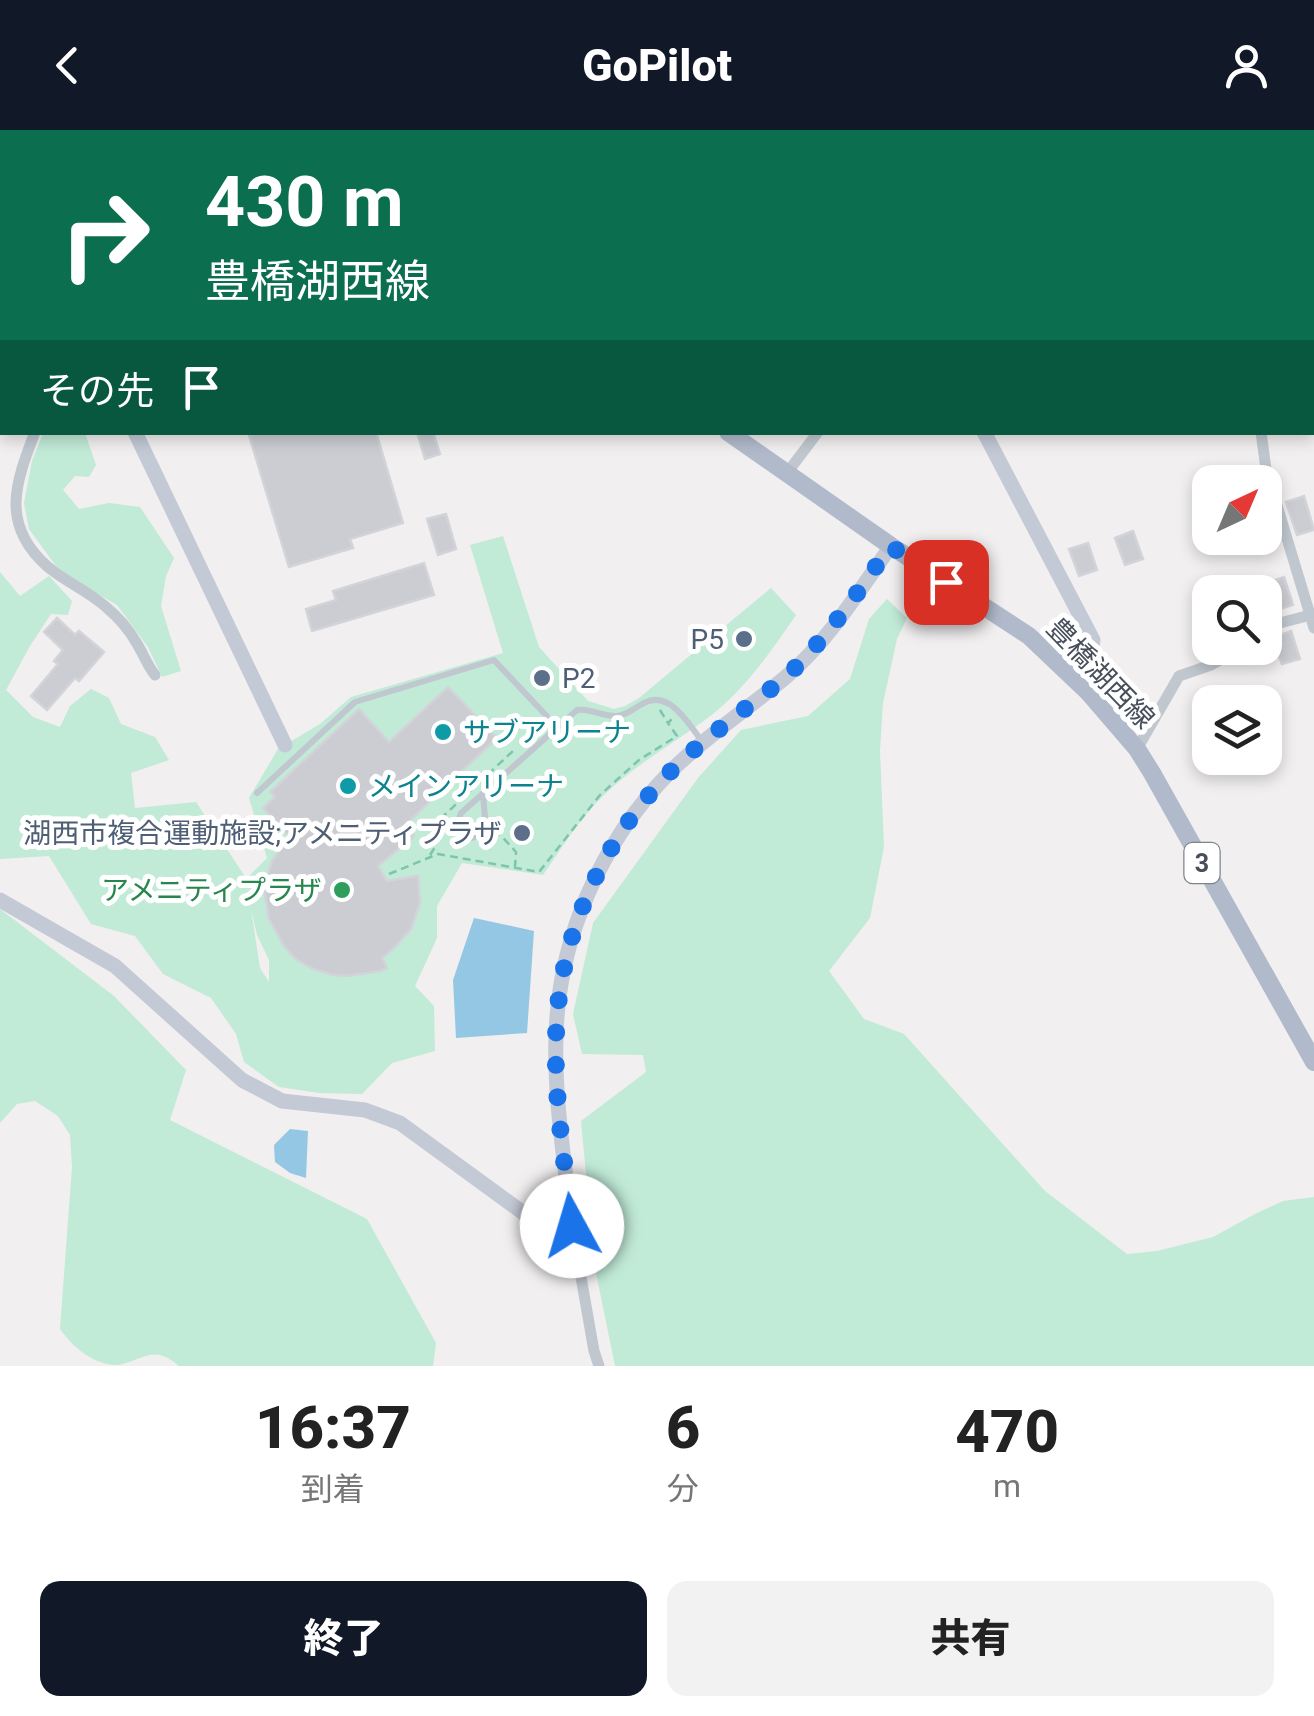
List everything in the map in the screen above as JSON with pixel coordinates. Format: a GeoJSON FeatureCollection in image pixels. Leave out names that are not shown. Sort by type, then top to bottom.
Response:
{"type":"FeatureCollection","features":[{"type":"Feature","properties":{"kind":"main road","name":"豊橋湖西線"},"geometry":{"type":"LineString","coordinates":[[732,435],[890,546],[1029,636],[1074,677],[1136,749],[1314,1062]]}},
{"type":"Feature","properties":{"kind":"street"},"geometry":{"type":"LineString","coordinates":[[34,435],[16,481],[17,514],[28,546],[49,568],[102,603],[122,622],[155,676]]}},
{"type":"Feature","properties":{"kind":"street"},"geometry":{"type":"LineString","coordinates":[[137,435],[285,745]]}},
{"type":"Feature","properties":{"kind":"street"},"geometry":{"type":"LineString","coordinates":[[787,473],[816,435]]}},
{"type":"Feature","properties":{"kind":"street"},"geometry":{"type":"LineString","coordinates":[[986,435],[1093,640],[1091,656],[1074,677]]}},
{"type":"Feature","properties":{"kind":"street"},"geometry":{"type":"LineString","coordinates":[[1261,435],[1266,470],[1314,628]]}},
{"type":"Feature","properties":{"kind":"street"},"geometry":{"type":"LineString","coordinates":[[599,1366],[572,1226],[558,1096],[556,1037],[562,974],[580,910],[619,835],[668,774],[790,674],[840,618],[890,546]]}},
{"type":"Feature","properties":{"kind":"street"},"geometry":{"type":"LineString","coordinates":[[1282,622],[1312,614]]}},
{"type":"Feature","properties":{"kind":"street"},"geometry":{"type":"LineString","coordinates":[[1136,749],[1179,676],[1211,665]]}},
{"type":"Feature","properties":{"kind":"street"},"geometry":{"type":"LineString","coordinates":[[0,900],[115,966],[242,1080],[282,1101],[365,1110],[400,1123],[530,1216],[572,1226]]}},
{"type":"Feature","properties":{"kind":"lane"},"geometry":{"type":"LineString","coordinates":[[257,793],[355,702],[494,660],[557,727]]}},
{"type":"Feature","properties":{"kind":"lane"},"geometry":{"type":"LineString","coordinates":[[483,795],[486,829],[471,838],[464,834],[458,816],[577,710],[614,716],[629,713],[652,699],[666,701],[703,742]]}},
{"type":"Feature","properties":{"kind":"lane"},"geometry":{"type":"LineString","coordinates":[[285,745],[292,760]]}},
{"type":"Feature","properties":{"kind":"path"},"geometry":{"type":"LineString","coordinates":[[389,874],[438,854],[542,870],[600,795],[640,760],[676,736],[660,710],[654,708]]}},
{"type":"Feature","properties":{"kind":"path"},"geometry":{"type":"LineString","coordinates":[[668,722],[679,712]]}},
{"type":"Feature","properties":{"kind":"path"},"geometry":{"type":"LineString","coordinates":[[495,826],[516,853],[514,868]]}},
{"type":"Feature","properties":{"kind":"green space"},"geometry":{"type":"Polygon","coordinates":[[[42,435],[86,435],[96,465],[89,477],[75,476],[63,490],[79,509],[109,503],[140,507],[174,558],[166,576],[161,606],[181,671],[162,677],[148,647],[117,605],[56,566],[29,529],[24,503],[32,461],[42,435]]]}},
{"type":"Feature","properties":{"kind":"green space"},"geometry":{"type":"Polygon","coordinates":[[[503,536],[539,647],[588,701],[614,709],[639,698],[771,588],[796,615],[732,697],[628,774],[596,803],[543,875],[462,863],[437,906],[437,938],[415,986],[434,1006],[435,1051],[392,1063],[362,1094],[279,1087],[244,1062],[236,1034],[211,998],[163,974],[135,936],[91,924],[49,856],[0,859],[0,572],[20,596],[49,576],[72,601],[68,615],[51,614],[6,690],[33,717],[60,727],[70,706],[91,689],[109,698],[121,724],[155,737],[169,760],[131,773],[135,808],[196,802],[244,875],[247,889],[248,877],[267,858],[249,798],[278,749],[320,724],[351,697],[503,653],[470,545],[503,536]],[[251,909],[260,968],[269,982],[269,960],[251,909]]]}},
{"type":"Feature","properties":{"kind":"green space"},"geometry":{"type":"Polygon","coordinates":[[[887,599],[907,618],[897,639],[883,703],[880,751],[884,847],[870,918],[829,971],[864,1019],[904,1034],[1045,1191],[1127,1254],[1213,1237],[1283,1201],[1314,1197],[1314,1366],[615,1366],[595,1268],[581,1121],[646,1072],[643,1055],[582,1054],[573,1014],[593,923],[698,778],[741,730],[808,716],[850,679],[869,619],[887,599]]]}},
{"type":"Feature","properties":{"kind":"green space"},"geometry":{"type":"Polygon","coordinates":[[[0,909],[114,996],[186,1070],[170,1120],[367,1219],[436,1343],[433,1366],[179,1366],[156,1354],[119,1365],[93,1359],[71,1342],[60,1329],[72,1167],[70,1135],[58,1116],[35,1101],[17,1104],[0,1123],[0,909]]]}},
{"type":"Feature","properties":{"kind":"water"},"geometry":{"type":"Polygon","coordinates":[[[474,918],[534,931],[527,1033],[456,1038],[453,980],[474,918]]]}},
{"type":"Feature","properties":{"kind":"water"},"geometry":{"type":"Polygon","coordinates":[[[290,1129],[308,1131],[306,1178],[275,1162],[274,1145],[290,1129]]]}},
{"type":"Feature","properties":{"kind":"building"},"geometry":{"type":"Polygon","coordinates":[[[249,435],[377,435],[403,523],[350,539],[353,548],[289,567],[249,435]]]}},
{"type":"Feature","properties":{"kind":"building"},"geometry":{"type":"Polygon","coordinates":[[[418,435],[434,435],[440,454],[425,459],[418,435]]]}},
{"type":"Feature","properties":{"kind":"building"},"geometry":{"type":"Polygon","coordinates":[[[1304,496],[1314,530],[1297,535],[1286,502],[1304,496]]]}},
{"type":"Feature","properties":{"kind":"building"},"geometry":{"type":"Polygon","coordinates":[[[446,514],[456,549],[438,555],[427,519],[446,514]]]}},
{"type":"Feature","properties":{"kind":"building"},"geometry":{"type":"Polygon","coordinates":[[[1133,531],[1143,559],[1125,565],[1115,538],[1133,531]]]}},
{"type":"Feature","properties":{"kind":"building"},"geometry":{"type":"Polygon","coordinates":[[[1088,543],[1097,570],[1079,576],[1069,549],[1088,543]]]}},
{"type":"Feature","properties":{"kind":"building"},"geometry":{"type":"Polygon","coordinates":[[[424,563],[434,595],[312,631],[306,609],[336,600],[333,591],[424,563]]]}},
{"type":"Feature","properties":{"kind":"building"},"geometry":{"type":"Polygon","coordinates":[[[1282,578],[1293,605],[1282,608],[1282,578]]]}},
{"type":"Feature","properties":{"kind":"building"},"geometry":{"type":"Polygon","coordinates":[[[57,618],[75,635],[79,631],[104,652],[47,710],[31,696],[58,664],[54,661],[63,650],[44,632],[57,618]]]}},
{"type":"Feature","properties":{"kind":"building"},"geometry":{"type":"Polygon","coordinates":[[[1291,631],[1300,659],[1282,664],[1282,634],[1291,631]]]}},
{"type":"Feature","properties":{"kind":"building"},"geometry":{"type":"Polygon","coordinates":[[[448,687],[497,738],[405,825],[414,836],[378,866],[387,881],[418,876],[420,903],[411,929],[382,958],[387,968],[380,971],[348,976],[311,968],[284,946],[269,919],[266,879],[272,861],[289,836],[263,808],[275,797],[270,792],[359,709],[389,742],[448,687]]]}},
{"type":"Feature","properties":{"kind":"place","name":"P5"},"geometry":{"type":"Point","coordinates":[744,639]}},
{"type":"Feature","properties":{"kind":"place","name":"P2"},"geometry":{"type":"Point","coordinates":[542,678]}},
{"type":"Feature","properties":{"kind":"place","name":"サブアリーナ"},"geometry":{"type":"Point","coordinates":[443,732]}},
{"type":"Feature","properties":{"kind":"place","name":"メインアリーナ"},"geometry":{"type":"Point","coordinates":[348,786]}},
{"type":"Feature","properties":{"kind":"place","name":"湖西市複合運動施設;アメニティプラザ"},"geometry":{"type":"Point","coordinates":[522,833]}},
{"type":"Feature","properties":{"kind":"place","name":"アメニティプラザ"},"geometry":{"type":"Point","coordinates":[342,890]}},
{"type":"Feature","properties":{"kind":"route"},"geometry":{"type":"LineString","coordinates":[[572,1226],[558,1096],[556,1037],[562,974],[580,910],[619,835],[668,774],[790,674],[840,618],[890,546],[946,582]]}}]}
